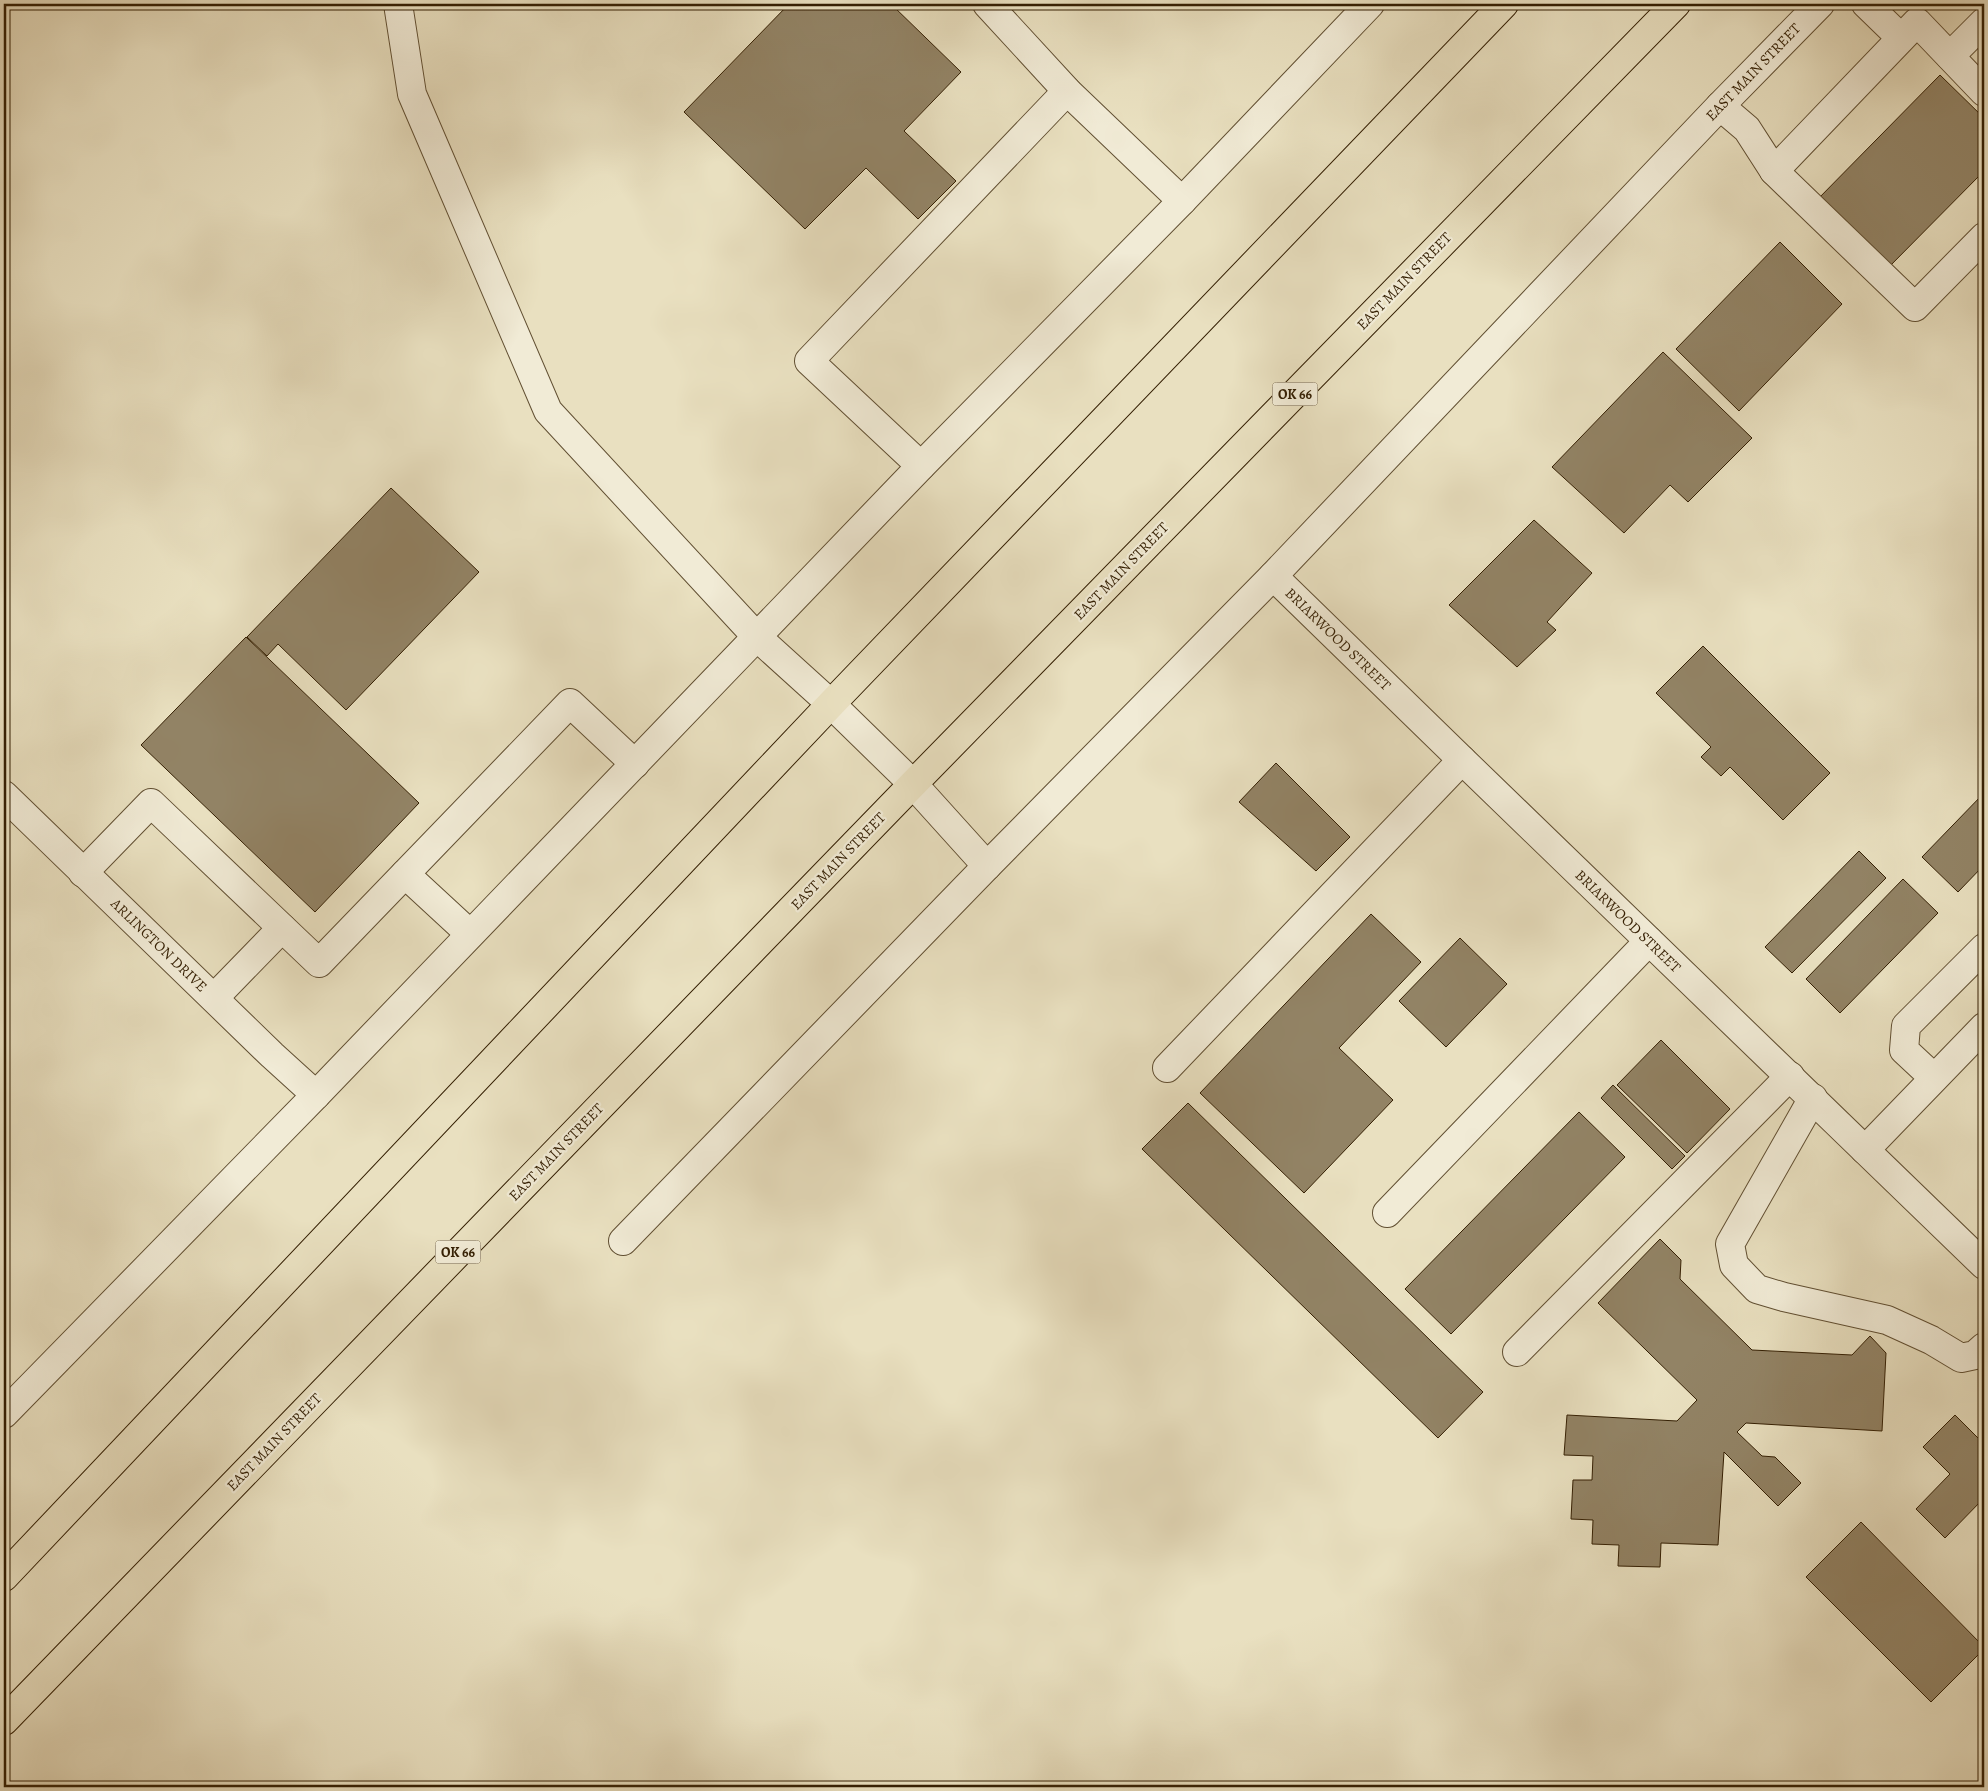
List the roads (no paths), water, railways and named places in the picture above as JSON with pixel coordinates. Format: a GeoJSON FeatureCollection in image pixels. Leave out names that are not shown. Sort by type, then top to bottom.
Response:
{"type":"FeatureCollection","features":[{"type":"Feature","properties":{"kind":"highway"},"geometry":{"type":"LineString","coordinates":[[4,1577],[831,704],[1504,4]]}},
{"type":"Feature","properties":{"kind":"highway","name":"EAST MAIN STREET"},"geometry":{"type":"LineString","coordinates":[[4,1721],[913,784],[1676,4]]}},
{"type":"Feature","properties":{"kind":"street"},"geometry":{"type":"LineString","coordinates":[[398,4],[412,94],[548,412],[756,636],[831,704],[913,784],[987,866]]}},
{"type":"Feature","properties":{"kind":"street"},"geometry":{"type":"LineString","coordinates":[[987,4],[1068,91],[1182,201]]}},
{"type":"Feature","properties":{"kind":"street"},"geometry":{"type":"LineString","coordinates":[[4,1414],[316,1095],[920,466],[1182,201],[1370,4]]}},
{"type":"Feature","properties":{"kind":"street","name":"EAST MAIN STREET"},"geometry":{"type":"LineString","coordinates":[[623,1241],[987,866],[1273,576],[1720,106],[1820,4]]}},
{"type":"Feature","properties":{"kind":"street"},"geometry":{"type":"LineString","coordinates":[[1866,4],[1902,38]]}},
{"type":"Feature","properties":{"kind":"street"},"geometry":{"type":"LineString","coordinates":[[1774,171],[1917,22],[1984,92]]}},
{"type":"Feature","properties":{"kind":"street"},"geometry":{"type":"LineString","coordinates":[[1950,56],[1984,22]]}},
{"type":"Feature","properties":{"kind":"street"},"geometry":{"type":"LineString","coordinates":[[920,466],[809,361],[1068,91]]}},
{"type":"Feature","properties":{"kind":"street"},"geometry":{"type":"LineString","coordinates":[[1720,106],[1747,128],[1774,171],[1915,307],[1984,237]]}},
{"type":"Feature","properties":{"kind":"street","name":"BRIARWOOD STREET"},"geometry":{"type":"LineString","coordinates":[[1273,576],[1984,1265]]}},
{"type":"Feature","properties":{"kind":"street"},"geometry":{"type":"LineString","coordinates":[[83,873],[151,803],[319,963],[570,703],[635,764]]}},
{"type":"Feature","properties":{"kind":"street"},"geometry":{"type":"LineString","coordinates":[[1166,1068],[1462,760]]}},
{"type":"Feature","properties":{"kind":"street","name":"ARLINGTON DRIVE"},"geometry":{"type":"LineString","coordinates":[[4,795],[272,1055],[316,1095]]}},
{"type":"Feature","properties":{"kind":"street"},"geometry":{"type":"LineString","coordinates":[[405,874],[470,934]]}},
{"type":"Feature","properties":{"kind":"street"},"geometry":{"type":"LineString","coordinates":[[214,998],[282,928]]}},
{"type":"Feature","properties":{"kind":"street"},"geometry":{"type":"LineString","coordinates":[[1387,1213],[1649,941]]}},
{"type":"Feature","properties":{"kind":"street"},"geometry":{"type":"LineString","coordinates":[[1934,1078],[1904,1050],[1906,1026],[1984,948]]}},
{"type":"Feature","properties":{"kind":"street"},"geometry":{"type":"LineString","coordinates":[[1866,1150],[1984,1027]]}},
{"type":"Feature","properties":{"kind":"street"},"geometry":{"type":"LineString","coordinates":[[1518,1352],[1790,1076]]}},
{"type":"Feature","properties":{"kind":"street"},"geometry":{"type":"LineString","coordinates":[[1813,1098],[1730,1244],[1734,1265],[1757,1289],[1784,1297],[1887,1320],[1931,1340],[1961,1358],[1975,1355],[1984,1347]]}}]}
